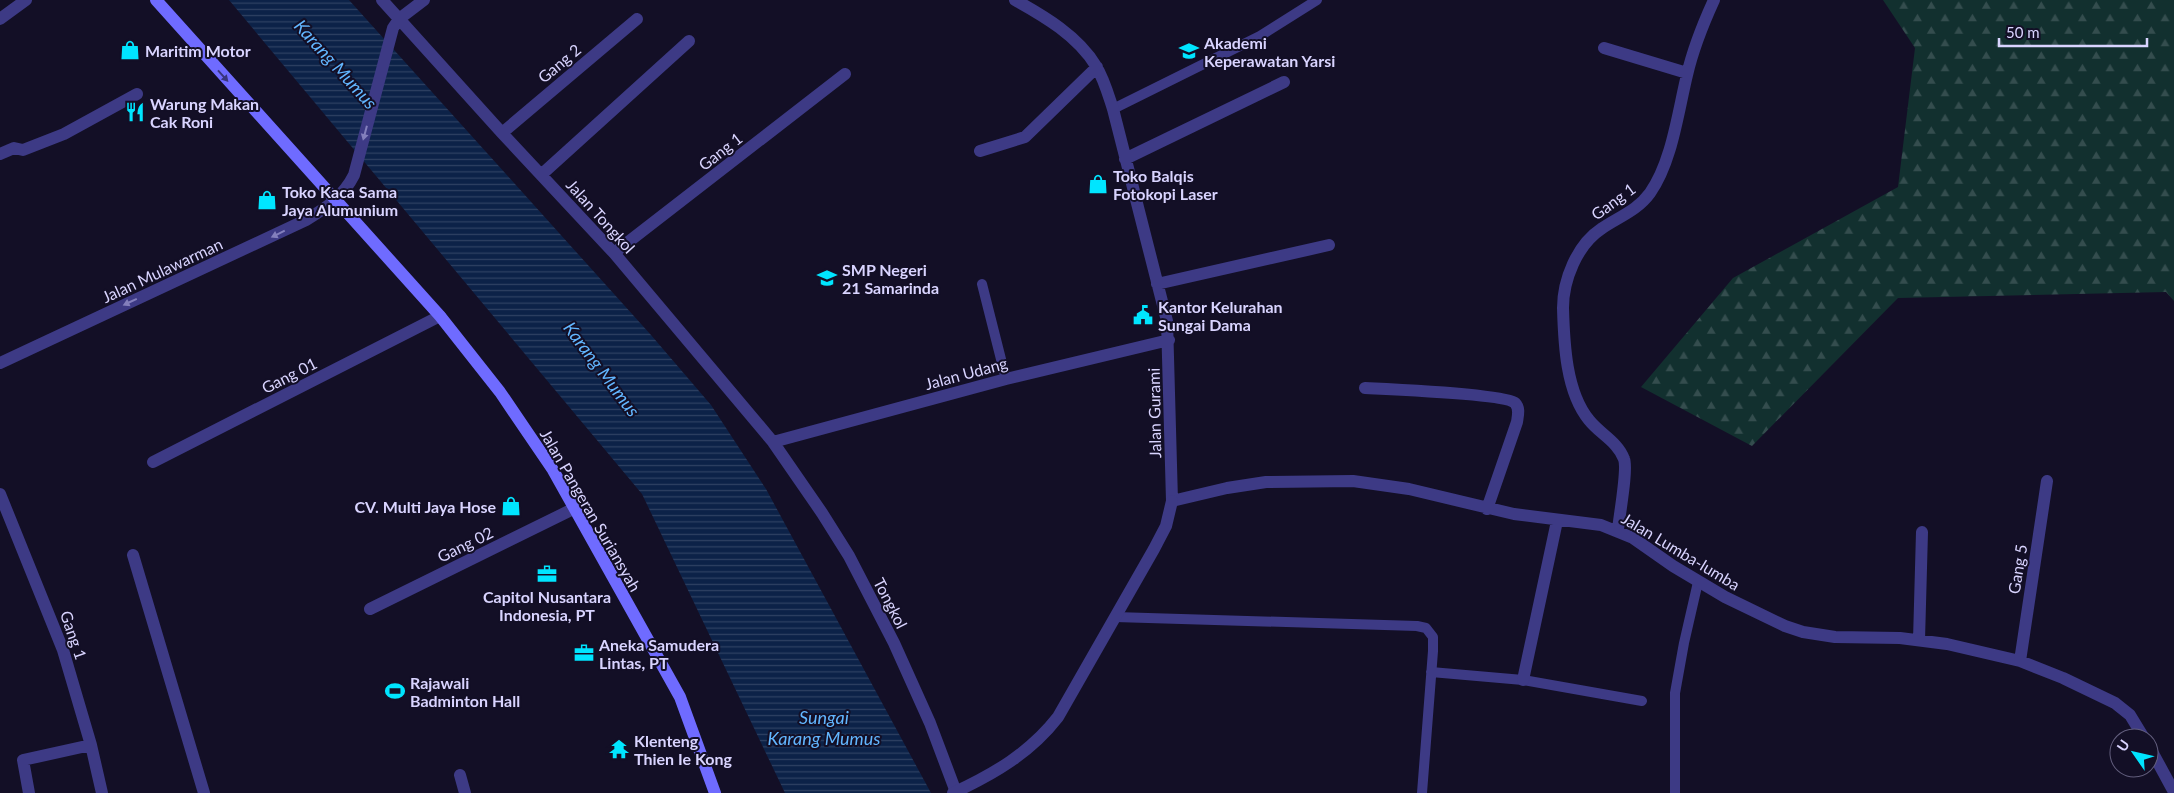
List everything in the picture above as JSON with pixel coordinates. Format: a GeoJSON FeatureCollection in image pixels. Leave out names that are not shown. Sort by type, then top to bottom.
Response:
{"type":"FeatureCollection","features":[{"type":"Feature","properties":{"kind":"main road","name":"Jalan Pangeran Suriansyah"},"geometry":{"type":"LineString","coordinates":[[156,0],[440,316],[500,392],[575,508],[680,697],[715,793]]}},
{"type":"Feature","properties":{"kind":"street"},"geometry":{"type":"LineString","coordinates":[[0,19],[26,0]]}},
{"type":"Feature","properties":{"kind":"street","name":"Jalan Tongkol"},"geometry":{"type":"LineString","coordinates":[[382,0],[614,253],[773,442]]}},
{"type":"Feature","properties":{"kind":"street"},"geometry":{"type":"LineString","coordinates":[[399,19],[424,0]]}},
{"type":"Feature","properties":{"kind":"street","name":"Jalan Gurami"},"geometry":{"type":"LineString","coordinates":[[954,792],[1006,765],[1043,735],[1066,704],[1116,618],[1160,537],[1172,502],[1167,321],[1113,109],[1096,67],[1074,40],[1037,6],[1015,0]]}},
{"type":"Feature","properties":{"kind":"street","name":"Gang 1"},"geometry":{"type":"LineString","coordinates":[[1618,530],[1626,461],[1618,447],[1595,428],[1577,401],[1565,338],[1563,310],[1566,284],[1577,257],[1587,242],[1600,229],[1642,202],[1655,186],[1672,139],[1687,73],[1714,0]]}},
{"type":"Feature","properties":{"kind":"street","name":"Jalan Mulawarman"},"geometry":{"type":"LineString","coordinates":[[0,363],[306,220],[335,201],[347,188],[354,175],[391,35],[399,19]]}},
{"type":"Feature","properties":{"kind":"street","name":"Gang 2"},"geometry":{"type":"LineString","coordinates":[[502,133],[637,19]]}},
{"type":"Feature","properties":{"kind":"street"},"geometry":{"type":"LineString","coordinates":[[541,175],[689,41]]}},
{"type":"Feature","properties":{"kind":"street"},"geometry":{"type":"LineString","coordinates":[[1604,48],[1687,73]]}},
{"type":"Feature","properties":{"kind":"street"},"geometry":{"type":"LineString","coordinates":[[980,151],[1025,137],[1096,67]]}},
{"type":"Feature","properties":{"kind":"street","name":"Gang 1"},"geometry":{"type":"LineString","coordinates":[[614,253],[845,74]]}},
{"type":"Feature","properties":{"kind":"street"},"geometry":{"type":"LineString","coordinates":[[1125,159],[1284,82]]}},
{"type":"Feature","properties":{"kind":"street"},"geometry":{"type":"LineString","coordinates":[[0,154],[14,148],[23,150],[64,134],[137,94]]}},
{"type":"Feature","properties":{"kind":"street"},"geometry":{"type":"LineString","coordinates":[[1157,284],[1329,245]]}},
{"type":"Feature","properties":{"kind":"street","name":"Gang 01"},"geometry":{"type":"LineString","coordinates":[[153,462],[440,316]]}},
{"type":"Feature","properties":{"kind":"street","name":"Jalan Udang"},"geometry":{"type":"LineString","coordinates":[[773,442],[1006,379],[1168,340]]}},
{"type":"Feature","properties":{"kind":"street"},"geometry":{"type":"LineString","coordinates":[[1365,388],[1482,396],[1507,399],[1514,403],[1518,410],[1517,422],[1487,508]]}},
{"type":"Feature","properties":{"kind":"street","name":"Tongkol"},"geometry":{"type":"LineString","coordinates":[[773,442],[822,513],[853,564],[894,643],[930,723],[954,792]]}},
{"type":"Feature","properties":{"kind":"street","name":"Jalan Lumba-lumba"},"geometry":{"type":"LineString","coordinates":[[1172,502],[1227,488],[1266,482],[1343,480],[1409,489],[1487,508],[1557,521],[1589,523],[1618,530],[1634,538],[1698,582],[1744,608],[1803,632],[1835,637],[1919,640],[1968,648],[2020,662],[2063,678],[2116,703],[2130,714],[2138,728]]}},
{"type":"Feature","properties":{"kind":"street","name":"Gang 5"},"geometry":{"type":"LineString","coordinates":[[2020,662],[2047,481]]}},
{"type":"Feature","properties":{"kind":"street","name":"Gang 1"},"geometry":{"type":"LineString","coordinates":[[0,494],[63,650],[91,745],[102,793]]}},
{"type":"Feature","properties":{"kind":"street","name":"Gang 02"},"geometry":{"type":"LineString","coordinates":[[370,608],[575,508]]}},
{"type":"Feature","properties":{"kind":"street"},"geometry":{"type":"LineString","coordinates":[[1523,680],[1557,521]]}},
{"type":"Feature","properties":{"kind":"street"},"geometry":{"type":"LineString","coordinates":[[1919,640],[1922,532]]}},
{"type":"Feature","properties":{"kind":"street"},"geometry":{"type":"LineString","coordinates":[[133,555],[204,793]]}},
{"type":"Feature","properties":{"kind":"street"},"geometry":{"type":"LineString","coordinates":[[29,793],[24,760],[91,745]]}},
{"type":"Feature","properties":{"kind":"street"},"geometry":{"type":"LineString","coordinates":[[2159,764],[2174,792]]}},
{"type":"Feature","properties":{"kind":"street"},"geometry":{"type":"LineString","coordinates":[[460,775],[466,793]]}},
{"type":"Feature","properties":{"kind":"lane"},"geometry":{"type":"LineString","coordinates":[[1113,109],[1260,36],[1317,0]]}},
{"type":"Feature","properties":{"kind":"lane"},"geometry":{"type":"LineString","coordinates":[[982,284],[1006,379]]}},
{"type":"Feature","properties":{"kind":"lane"},"geometry":{"type":"LineString","coordinates":[[1675,793],[1675,693],[1698,582]]}},
{"type":"Feature","properties":{"kind":"lane"},"geometry":{"type":"LineString","coordinates":[[1116,618],[1423,627],[1429,630],[1432,637],[1431,672],[1422,793]]}},
{"type":"Feature","properties":{"kind":"lane"},"geometry":{"type":"LineString","coordinates":[[1431,672],[1523,680],[1642,701]]}},
{"type":"Feature","properties":{"kind":"green space"},"geometry":{"type":"Polygon","coordinates":[[[1883,0],[2174,0],[2174,301],[2166,292],[1898,298],[1752,446],[1641,387],[1733,278],[1898,187],[1915,48],[1883,0]]]}},
{"type":"Feature","properties":{"kind":"water","name":"Sungai Karang Mumus"},"geometry":{"type":"Polygon","coordinates":[[[229,0],[349,0],[651,335],[711,405],[766,489],[931,793],[785,793],[642,494],[229,0]]]}},
{"type":"Feature","properties":{"kind":"place","name":"Maritim Motor"},"geometry":{"type":"Point","coordinates":[130,50]}},
{"type":"Feature","properties":{"kind":"place","name":"Akademi Keperawatan Yarsi"},"geometry":{"type":"Point","coordinates":[1189,51]}},
{"type":"Feature","properties":{"kind":"place","name":"Warung Makan Cak Roni"},"geometry":{"type":"Point","coordinates":[135,112]}},
{"type":"Feature","properties":{"kind":"place","name":"Toko Balqis Fotokopi Laser"},"geometry":{"type":"Point","coordinates":[1098,184]}},
{"type":"Feature","properties":{"kind":"place","name":"Toko Kaca Sama Jaya Alumunium"},"geometry":{"type":"Point","coordinates":[267,200]}},
{"type":"Feature","properties":{"kind":"place","name":"SMP Negeri 21 Samarinda"},"geometry":{"type":"Point","coordinates":[827,278]}},
{"type":"Feature","properties":{"kind":"place","name":"Kantor Kelurahan Sungai Dama"},"geometry":{"type":"Point","coordinates":[1143,315]}},
{"type":"Feature","properties":{"kind":"place","name":"CV. Multi Jaya Hose"},"geometry":{"type":"Point","coordinates":[511,506]}},
{"type":"Feature","properties":{"kind":"place","name":"Capitol Nusantara Indonesia, PT"},"geometry":{"type":"Point","coordinates":[547,574]}},
{"type":"Feature","properties":{"kind":"place","name":"Aneka Samudera Lintas, PT"},"geometry":{"type":"Point","coordinates":[584,653]}},
{"type":"Feature","properties":{"kind":"place","name":"Rajawali Badminton Hall"},"geometry":{"type":"Point","coordinates":[395,691]}},
{"type":"Feature","properties":{"kind":"place","name":"Klenteng Thien Ie Kong"},"geometry":{"type":"Point","coordinates":[619,749]}},
{"type":"Feature","properties":{"kind":"water label","name":"Karang Mumus"},"geometry":{"type":"Point","coordinates":[336,64]}},
{"type":"Feature","properties":{"kind":"water label","name":"Karang Mumus"},"geometry":{"type":"Point","coordinates":[602,369]}}]}
